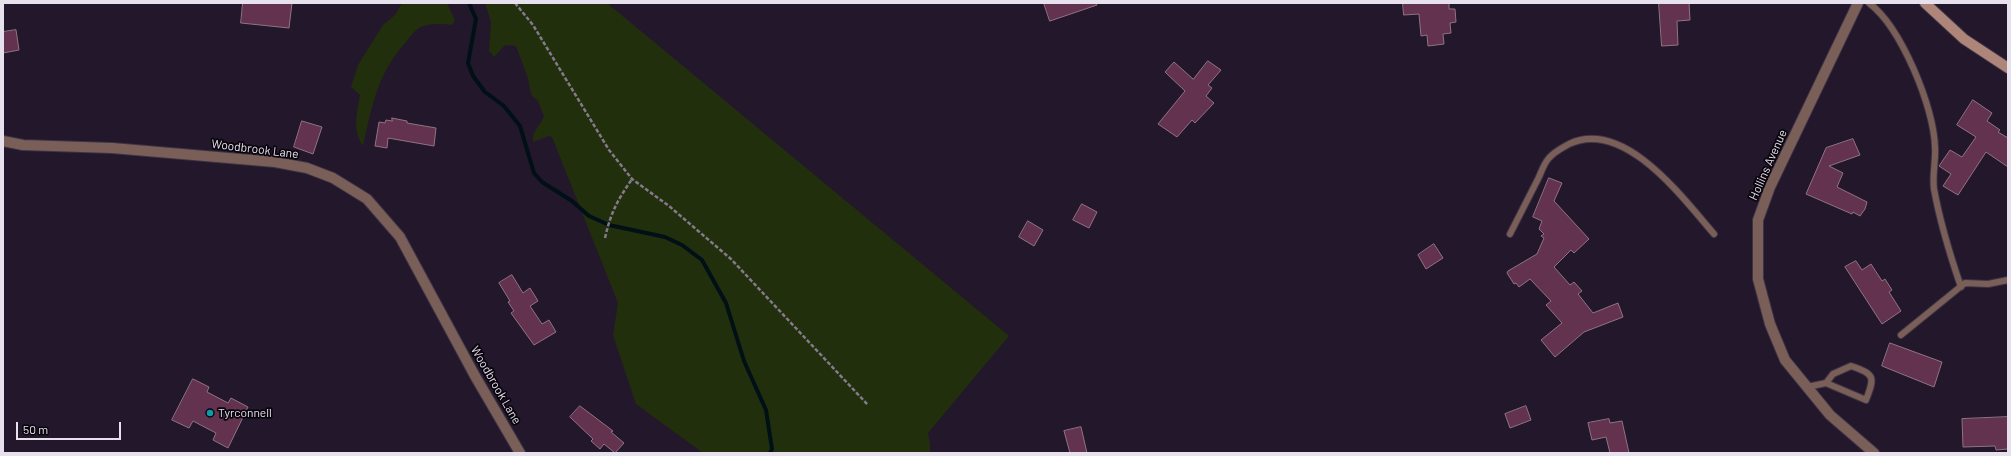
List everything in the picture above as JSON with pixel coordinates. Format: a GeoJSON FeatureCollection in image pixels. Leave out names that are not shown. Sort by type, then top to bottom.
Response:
{"type":"FeatureCollection","features":[{"type":"Feature","properties":{"kind":"street","name":"Hollins Avenue"},"geometry":{"type":"LineString","coordinates":[[1858,3],[1770,187],[1758,220],[1758,279],[1770,324],[1785,360],[1835,420],[1874,453]]}},
{"type":"Feature","properties":{"kind":"street"},"geometry":{"type":"LineString","coordinates":[[1925,3],[1964,39],[2008,68]]}},
{"type":"Feature","properties":{"kind":"street","name":"Woodbrook Lane"},"geometry":{"type":"LineString","coordinates":[[3,141],[23,145],[112,148],[275,162],[307,168],[333,178],[367,199],[400,236],[475,376],[520,453]]}},
{"type":"Feature","properties":{"kind":"lane"},"geometry":{"type":"LineString","coordinates":[[1869,3],[1884,16],[1898,38],[1929,110],[1935,146],[1934,189],[1949,251],[1961,287]]}},
{"type":"Feature","properties":{"kind":"lane"},"geometry":{"type":"LineString","coordinates":[[1510,234],[1549,158],[1560,149],[1578,140],[1599,138],[1618,144],[1634,154],[1669,181],[1714,234]]}},
{"type":"Feature","properties":{"kind":"lane"},"geometry":{"type":"LineString","coordinates":[[1901,335],[1965,283],[1988,284],[2008,280]]}},
{"type":"Feature","properties":{"kind":"lane"},"geometry":{"type":"LineString","coordinates":[[1807,387],[1826,383],[1866,400],[1873,382],[1872,377],[1866,371],[1851,366],[1833,374],[1826,383]]}},
{"type":"Feature","properties":{"kind":"path"},"geometry":{"type":"LineString","coordinates":[[515,3],[533,25],[609,150],[632,179],[669,206],[731,259],[868,406]]}},
{"type":"Feature","properties":{"kind":"path"},"geometry":{"type":"LineString","coordinates":[[605,238],[609,218],[616,202],[632,179]]}},
{"type":"Feature","properties":{"kind":"green space"},"geometry":{"type":"Polygon","coordinates":[[[402,3],[447,3],[455,20],[452,25],[433,24],[419,28],[396,54],[388,66],[377,91],[369,117],[363,146],[357,134],[356,127],[360,95],[351,87],[358,65],[383,25],[395,15],[402,3]]]}},
{"type":"Feature","properties":{"kind":"green space"},"geometry":{"type":"Polygon","coordinates":[[[485,3],[607,3],[1009,336],[928,433],[930,453],[703,453],[636,404],[613,335],[618,303],[552,137],[549,136],[533,142],[535,132],[544,116],[538,101],[532,96],[528,78],[516,46],[505,45],[494,57],[489,51],[491,22],[485,3]]]}},
{"type":"Feature","properties":{"kind":"building"},"geometry":{"type":"Polygon","coordinates":[[[243,3],[292,3],[289,28],[241,23],[243,3]]]}},
{"type":"Feature","properties":{"kind":"building"},"geometry":{"type":"Polygon","coordinates":[[[1044,3],[1096,3],[1097,5],[1050,21],[1044,3]]]}},
{"type":"Feature","properties":{"kind":"building"},"geometry":{"type":"Polygon","coordinates":[[[1403,3],[1449,3],[1449,9],[1455,9],[1456,22],[1450,23],[1451,33],[1443,34],[1444,44],[1428,46],[1427,35],[1421,36],[1419,14],[1404,15],[1403,3]]]}},
{"type":"Feature","properties":{"kind":"building"},"geometry":{"type":"Polygon","coordinates":[[[1659,3],[1689,3],[1690,20],[1677,21],[1678,45],[1662,46],[1659,3]]]}},
{"type":"Feature","properties":{"kind":"building"},"geometry":{"type":"Polygon","coordinates":[[[16,30],[19,50],[3,53],[3,32],[16,30]]]}},
{"type":"Feature","properties":{"kind":"building"},"geometry":{"type":"Polygon","coordinates":[[[1208,61],[1221,70],[1208,85],[1212,88],[1206,96],[1214,103],[1195,123],[1192,120],[1177,137],[1158,124],[1185,91],[1165,72],[1174,62],[1193,79],[1208,61]]]}},
{"type":"Feature","properties":{"kind":"building"},"geometry":{"type":"Polygon","coordinates":[[[1973,100],[1992,113],[1987,121],[2000,130],[1998,132],[2008,138],[2008,167],[1986,152],[1958,195],[1943,186],[1951,174],[1939,166],[1950,150],[1962,157],[1976,137],[1957,125],[1973,100]]]}},
{"type":"Feature","properties":{"kind":"building"},"geometry":{"type":"Polygon","coordinates":[[[392,118],[407,121],[407,123],[436,128],[434,146],[388,138],[387,148],[375,146],[379,122],[385,123],[386,120],[392,121],[392,118]]]}},
{"type":"Feature","properties":{"kind":"building"},"geometry":{"type":"Polygon","coordinates":[[[302,121],[322,127],[313,154],[294,147],[302,121]]]}},
{"type":"Feature","properties":{"kind":"building"},"geometry":{"type":"Polygon","coordinates":[[[1853,139],[1860,155],[1829,166],[1843,173],[1837,187],[1867,202],[1865,209],[1860,216],[1806,194],[1826,148],[1853,139]]]}},
{"type":"Feature","properties":{"kind":"building"},"geometry":{"type":"Polygon","coordinates":[[[1549,178],[1562,183],[1554,201],[1589,239],[1574,253],[1571,250],[1554,267],[1570,285],[1574,282],[1582,291],[1578,294],[1593,313],[1618,303],[1623,317],[1584,332],[1555,357],[1541,340],[1562,323],[1546,305],[1551,301],[1530,279],[1519,287],[1516,283],[1514,284],[1507,273],[1537,254],[1544,238],[1541,236],[1544,234],[1539,229],[1542,221],[1533,217],[1549,178]]]}},
{"type":"Feature","properties":{"kind":"building"},"geometry":{"type":"Polygon","coordinates":[[[1082,204],[1097,212],[1089,228],[1073,220],[1082,204]]]}},
{"type":"Feature","properties":{"kind":"building"},"geometry":{"type":"Polygon","coordinates":[[[1028,221],[1043,230],[1034,246],[1019,237],[1028,221]]]}},
{"type":"Feature","properties":{"kind":"building"},"geometry":{"type":"Polygon","coordinates":[[[1434,244],[1443,258],[1426,269],[1418,255],[1434,244]]]}},
{"type":"Feature","properties":{"kind":"building"},"geometry":{"type":"Polygon","coordinates":[[[1856,261],[1862,270],[1871,264],[1882,281],[1885,279],[1892,290],[1889,292],[1901,311],[1882,324],[1845,267],[1856,261]]]}},
{"type":"Feature","properties":{"kind":"building"},"geometry":{"type":"Polygon","coordinates":[[[512,275],[523,293],[530,288],[538,301],[530,306],[542,324],[549,320],[556,332],[534,345],[511,313],[514,311],[508,302],[510,301],[499,283],[512,275]]]}},
{"type":"Feature","properties":{"kind":"building"},"geometry":{"type":"Polygon","coordinates":[[[1890,343],[1942,362],[1934,387],[1882,366],[1890,343]]]}},
{"type":"Feature","properties":{"kind":"building","name":"Tyrconnell"},"geometry":{"type":"Polygon","coordinates":[[[193,379],[209,387],[207,392],[228,403],[231,398],[248,407],[228,448],[213,440],[216,433],[193,421],[189,428],[172,420],[193,379]]]}},
{"type":"Feature","properties":{"kind":"building"},"geometry":{"type":"Polygon","coordinates":[[[580,406],[613,431],[611,432],[624,443],[615,453],[604,444],[600,449],[591,441],[593,439],[570,417],[580,406]]]}},
{"type":"Feature","properties":{"kind":"building"},"geometry":{"type":"Polygon","coordinates":[[[1526,406],[1531,420],[1510,428],[1505,414],[1526,406]]]}},
{"type":"Feature","properties":{"kind":"building"},"geometry":{"type":"Polygon","coordinates":[[[2008,417],[2008,449],[1996,450],[1995,446],[1963,447],[1962,419],[2008,417]]]}},
{"type":"Feature","properties":{"kind":"building"},"geometry":{"type":"Polygon","coordinates":[[[1609,419],[1610,423],[1622,421],[1629,453],[1610,453],[1606,437],[1592,440],[1588,423],[1609,419]]]}},
{"type":"Feature","properties":{"kind":"building"},"geometry":{"type":"Polygon","coordinates":[[[1081,427],[1087,453],[1070,453],[1064,431],[1081,427]]]}},
{"type":"Feature","properties":{"kind":"waterway"},"geometry":{"type":"LineString","coordinates":[[469,3],[476,19],[468,63],[473,76],[485,92],[504,106],[520,126],[534,173],[542,182],[572,201],[589,216],[609,225],[665,237],[682,245],[702,260],[726,303],[744,361],[766,410],[772,449],[770,453]]}},
{"type":"Feature","properties":{"kind":"place","name":"Tyrconnell"},"geometry":{"type":"Point","coordinates":[210,413]}}]}
